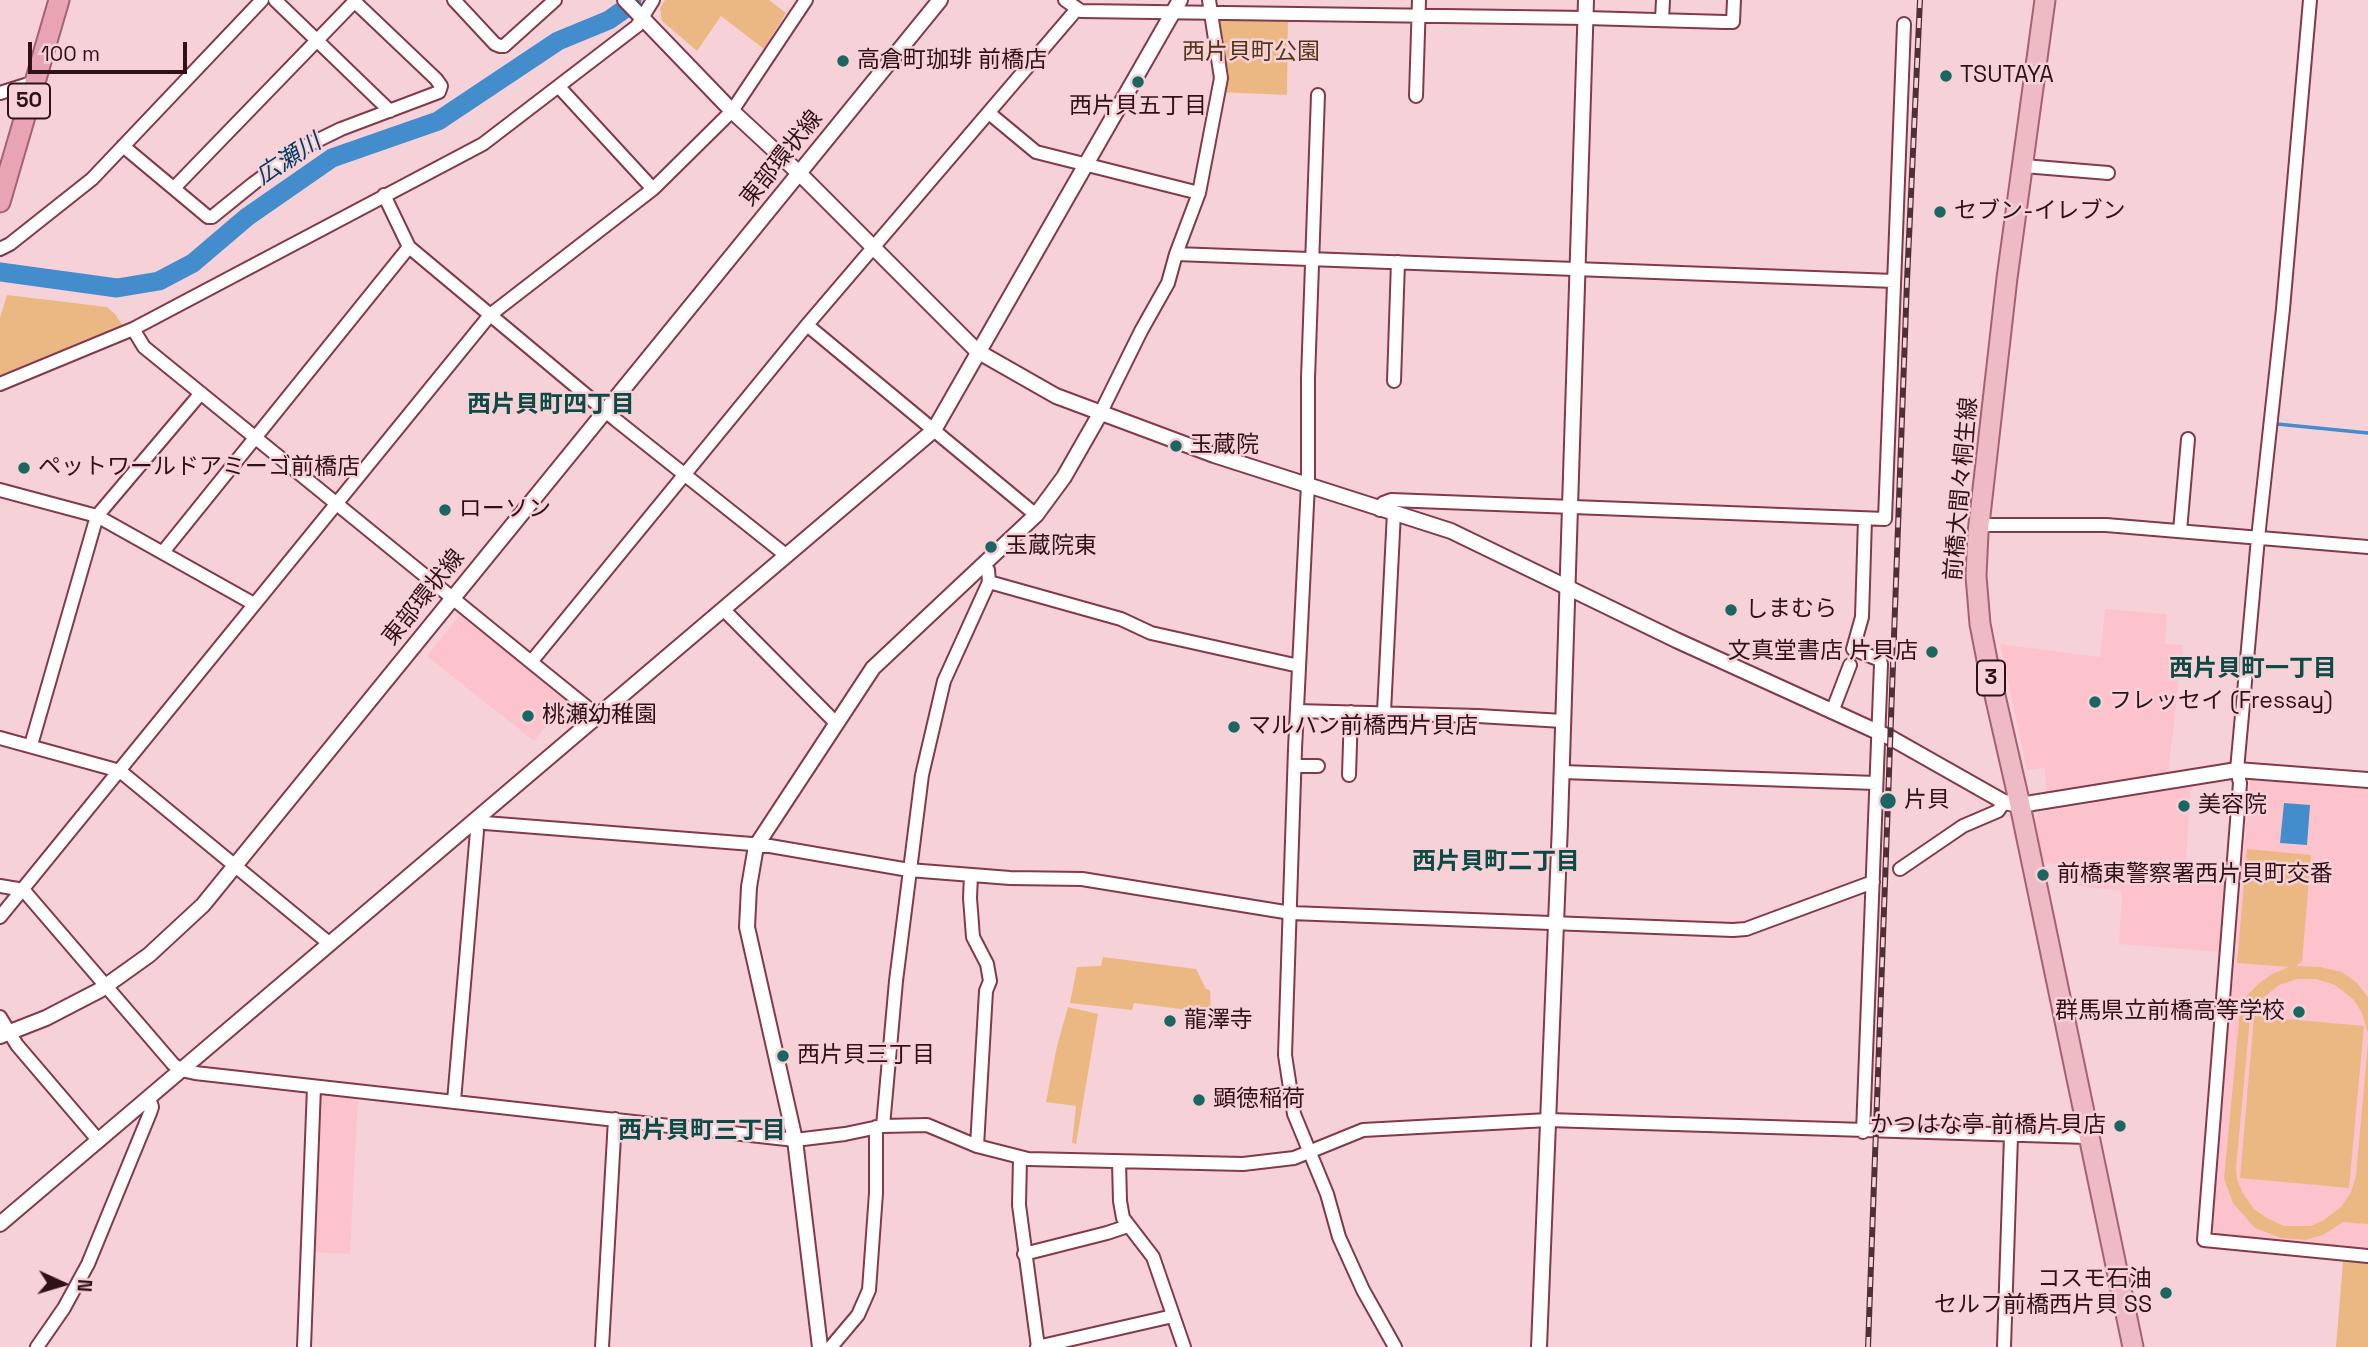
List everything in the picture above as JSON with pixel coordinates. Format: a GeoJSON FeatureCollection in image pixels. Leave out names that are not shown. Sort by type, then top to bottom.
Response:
{"type":"FeatureCollection","features":[{"type":"Feature","properties":{"kind":"highway","name":"50"},"geometry":{"type":"LineString","coordinates":[[0,202],[59,0]]}},
{"type":"Feature","properties":{"kind":"main road","name":"前橋大間々桐生線"},"geometry":{"type":"LineString","coordinates":[[2045,0],[2007,278],[1979,525],[1976,576],[1980,624],[2012,804],[2133,1347]]}},
{"type":"Feature","properties":{"kind":"street"},"geometry":{"type":"LineString","coordinates":[[0,249],[75,195],[262,0]]}},
{"type":"Feature","properties":{"kind":"street"},"geometry":{"type":"LineString","coordinates":[[275,0],[390,111]]}},
{"type":"Feature","properties":{"kind":"street"},"geometry":{"type":"LineString","coordinates":[[454,0],[495,44],[504,46],[555,0]]}},
{"type":"Feature","properties":{"kind":"street"},"geometry":{"type":"LineString","coordinates":[[635,9],[653,0]]}},
{"type":"Feature","properties":{"kind":"street"},"geometry":{"type":"LineString","coordinates":[[0,917],[490,315],[653,189],[732,111],[806,0]]}},
{"type":"Feature","properties":{"kind":"street","name":"東部環状線"},"geometry":{"type":"LineString","coordinates":[[4,1035],[68,1007],[106,985],[149,955],[188,920],[940,0]]}},
{"type":"Feature","properties":{"kind":"street"},"geometry":{"type":"LineString","coordinates":[[1065,0],[1077,9],[1177,6],[1210,14],[1418,15],[1733,22],[1734,0]]}},
{"type":"Feature","properties":{"kind":"street"},"geometry":{"type":"LineString","coordinates":[[820,1347],[795,1140],[747,928],[749,887],[756,846],[873,668],[1036,514],[1064,477],[1100,414],[1168,282],[1199,193],[1221,78],[1209,0]]}},
{"type":"Feature","properties":{"kind":"street"},"geometry":{"type":"LineString","coordinates":[[1416,96],[1419,0]]}},
{"type":"Feature","properties":{"kind":"street"},"geometry":{"type":"LineString","coordinates":[[1539,1347],[1562,772],[1586,0]]}},
{"type":"Feature","properties":{"kind":"street"},"geometry":{"type":"LineString","coordinates":[[1662,20],[1663,0]]}},
{"type":"Feature","properties":{"kind":"street"},"geometry":{"type":"LineString","coordinates":[[2310,0],[2283,309],[2258,538],[2237,770],[2240,783],[2204,1240],[2368,1256]]}},
{"type":"Feature","properties":{"kind":"street"},"geometry":{"type":"LineString","coordinates":[[123,146],[208,217],[212,217],[302,148],[341,129],[435,95],[441,86],[355,1],[174,188]]}},
{"type":"Feature","properties":{"kind":"street"},"geometry":{"type":"LineString","coordinates":[[0,1224],[934,430],[1177,6]]}},
{"type":"Feature","properties":{"kind":"street"},"geometry":{"type":"LineString","coordinates":[[0,384],[132,329],[483,144],[560,88],[637,26],[635,9]]}},
{"type":"Feature","properties":{"kind":"street"},"geometry":{"type":"LineString","coordinates":[[635,9],[732,111],[800,174],[977,351],[1056,396],[1100,414],[1214,455],[1451,531],[1891,738],[2012,804]]}},
{"type":"Feature","properties":{"kind":"street"},"geometry":{"type":"LineString","coordinates":[[531,662],[807,325],[1077,9]]}},
{"type":"Feature","properties":{"kind":"street"},"geometry":{"type":"LineString","coordinates":[[1384,712],[1387,511],[1383,503],[1391,500],[1883,520],[1886,517],[1904,24]]}},
{"type":"Feature","properties":{"kind":"street"},"geometry":{"type":"LineString","coordinates":[[0,93],[35,82]]}},
{"type":"Feature","properties":{"kind":"street"},"geometry":{"type":"LineString","coordinates":[[560,88],[653,189]]}},
{"type":"Feature","properties":{"kind":"street"},"geometry":{"type":"LineString","coordinates":[[1318,95],[1308,378],[1308,484],[1297,711],[1286,1065],[1294,1114],[1327,1194],[1339,1237],[1363,1290],[1395,1347]]}},
{"type":"Feature","properties":{"kind":"street"},"geometry":{"type":"LineString","coordinates":[[989,113],[1031,150],[1199,193]]}},
{"type":"Feature","properties":{"kind":"street"},"geometry":{"type":"LineString","coordinates":[[2024,166],[2108,173]]}},
{"type":"Feature","properties":{"kind":"street"},"geometry":{"type":"LineString","coordinates":[[384,195],[409,247],[787,556]]}},
{"type":"Feature","properties":{"kind":"street"},"geometry":{"type":"LineString","coordinates":[[163,552],[409,247]]}},
{"type":"Feature","properties":{"kind":"street"},"geometry":{"type":"LineString","coordinates":[[1176,254],[1894,282]]}},
{"type":"Feature","properties":{"kind":"street"},"geometry":{"type":"LineString","coordinates":[[1394,381],[1398,262]]}},
{"type":"Feature","properties":{"kind":"street"},"geometry":{"type":"LineString","coordinates":[[807,325],[1036,514]]}},
{"type":"Feature","properties":{"kind":"street"},"geometry":{"type":"LineString","coordinates":[[132,329],[144,347],[598,717]]}},
{"type":"Feature","properties":{"kind":"street"},"geometry":{"type":"LineString","coordinates":[[31,745],[97,516],[201,393]]}},
{"type":"Feature","properties":{"kind":"street"},"geometry":{"type":"LineString","coordinates":[[2180,531],[2188,439]]}},
{"type":"Feature","properties":{"kind":"street"},"geometry":{"type":"LineString","coordinates":[[0,491],[97,516],[254,604]]}},
{"type":"Feature","properties":{"kind":"street"},"geometry":{"type":"LineString","coordinates":[[1863,1132],[1880,660],[1853,649],[1862,617],[1865,519]]}},
{"type":"Feature","properties":{"kind":"street"},"geometry":{"type":"LineString","coordinates":[[1979,525],[2105,525],[2368,548]]}},
{"type":"Feature","properties":{"kind":"street"},"geometry":{"type":"LineString","coordinates":[[831,1347],[858,1315],[869,1290],[880,1127],[922,775],[943,681],[989,582],[988,570],[981,566]]}},
{"type":"Feature","properties":{"kind":"street"},"geometry":{"type":"LineString","coordinates":[[989,582],[1121,619],[1151,633],[1299,666]]}},
{"type":"Feature","properties":{"kind":"street"},"geometry":{"type":"LineString","coordinates":[[724,610],[836,723]]}},
{"type":"Feature","properties":{"kind":"street"},"geometry":{"type":"LineString","coordinates":[[1832,712],[1850,665]]}},
{"type":"Feature","properties":{"kind":"street"},"geometry":{"type":"LineString","coordinates":[[1297,711],[1384,712],[1563,721]]}},
{"type":"Feature","properties":{"kind":"street"},"geometry":{"type":"LineString","coordinates":[[1349,775],[1351,712]]}},
{"type":"Feature","properties":{"kind":"street"},"geometry":{"type":"LineString","coordinates":[[0,738],[120,771],[330,944]]}},
{"type":"Feature","properties":{"kind":"street"},"geometry":{"type":"LineString","coordinates":[[1295,766],[1318,766]]}},
{"type":"Feature","properties":{"kind":"street"},"geometry":{"type":"LineString","coordinates":[[1900,869],[1963,826],[2012,804],[2237,770],[2368,780]]}},
{"type":"Feature","properties":{"kind":"street"},"geometry":{"type":"LineString","coordinates":[[1562,772],[1875,783]]}},
{"type":"Feature","properties":{"kind":"street"},"geometry":{"type":"LineString","coordinates":[[476,820],[485,823],[752,844],[909,870],[1082,879],[1291,914],[1739,930],[1873,882]]}},
{"type":"Feature","properties":{"kind":"street"},"geometry":{"type":"LineString","coordinates":[[454,1101],[476,820]]}},
{"type":"Feature","properties":{"kind":"street"},"geometry":{"type":"LineString","coordinates":[[971,875],[973,937],[987,964],[990,981],[986,991],[977,1146]]}},
{"type":"Feature","properties":{"kind":"street"},"geometry":{"type":"LineString","coordinates":[[0,886],[22,890],[181,1070],[314,1087],[795,1140],[880,1127],[927,1125],[977,1146],[1020,1158],[1119,1162],[1243,1164],[1294,1158],[1363,1130],[1548,1120],[2087,1138]]}},
{"type":"Feature","properties":{"kind":"street"},"geometry":{"type":"LineString","coordinates":[[0,1017],[4,1035],[99,1141]]}},
{"type":"Feature","properties":{"kind":"street"},"geometry":{"type":"LineString","coordinates":[[304,1347],[314,1087]]}},
{"type":"Feature","properties":{"kind":"street"},"geometry":{"type":"LineString","coordinates":[[37,1347],[64,1308],[88,1264],[150,1113],[152,1107],[149,1098]]}},
{"type":"Feature","properties":{"kind":"street"},"geometry":{"type":"LineString","coordinates":[[602,1347],[615,1119]]}},
{"type":"Feature","properties":{"kind":"street"},"geometry":{"type":"LineString","coordinates":[[2004,1347],[2011,1136]]}},
{"type":"Feature","properties":{"kind":"street"},"geometry":{"type":"LineString","coordinates":[[1020,1158],[1018,1195],[1038,1347],[1173,1316]]}},
{"type":"Feature","properties":{"kind":"street"},"geometry":{"type":"LineString","coordinates":[[1119,1162],[1121,1210],[1128,1226],[1153,1257],[1184,1347]]}},
{"type":"Feature","properties":{"kind":"street"},"geometry":{"type":"LineString","coordinates":[[1024,1254],[1128,1226]]}},
{"type":"Feature","properties":{"kind":"shaded area","name":"フレッセイ (Fressay)"},"geometry":{"type":"Polygon","coordinates":[[[2105,609],[2167,614],[2165,644],[2183,645],[2168,775],[2046,794],[2045,768],[2027,770],[2000,644],[2100,657],[2105,609]]]}},
{"type":"Feature","properties":{"kind":"shaded area"},"geometry":{"type":"Polygon","coordinates":[[[460,614],[567,700],[534,741],[427,656],[460,614]]]}},
{"type":"Feature","properties":{"kind":"shaded area","name":"群馬県立前橋高等学校"},"geometry":{"type":"Polygon","coordinates":[[[2250,780],[2368,789],[2368,1251],[2212,1237],[2211,1234],[2250,780]]]}},
{"type":"Feature","properties":{"kind":"shaded area"},"geometry":{"type":"Polygon","coordinates":[[[2191,787],[2186,860],[2228,868],[2219,952],[2119,944],[2122,891],[2078,886],[2078,869],[2043,862],[2034,823],[2039,812],[2191,787]]]}},
{"type":"Feature","properties":{"kind":"shaded area"},"geometry":{"type":"Polygon","coordinates":[[[320,1095],[358,1099],[350,1254],[311,1252],[320,1095]]]}},
{"type":"Feature","properties":{"kind":"green space"},"geometry":{"type":"Polygon","coordinates":[[[665,0],[769,0],[786,13],[764,49],[721,16],[697,51],[662,21],[660,8],[665,0]]]}},
{"type":"Feature","properties":{"kind":"green space","name":"西片貝町公園"},"geometry":{"type":"Polygon","coordinates":[[[1210,14],[1288,15],[1287,95],[1218,92],[1210,14]]]}},
{"type":"Feature","properties":{"kind":"green space"},"geometry":{"type":"Polygon","coordinates":[[[7,295],[107,307],[123,326],[0,380],[0,318],[7,295]]]}},
{"type":"Feature","properties":{"kind":"green space"},"geometry":{"type":"Polygon","coordinates":[[[2247,849],[2311,855],[2302,962],[2296,966],[2320,967],[2342,972],[2356,982],[2368,997],[2368,1033],[2362,1013],[2354,1000],[2335,985],[2316,979],[2297,979],[2279,985],[2258,1002],[2250,1018],[2237,1179],[2254,1209],[2284,1226],[2311,1226],[2324,1220],[2341,1207],[2351,1192],[2356,1176],[2368,1043],[2368,1224],[2343,1222],[2323,1235],[2306,1240],[2281,1238],[2255,1228],[2233,1203],[2224,1179],[2240,1010],[2246,997],[2257,985],[2272,974],[2289,967],[2237,963],[2247,849]]]}},
{"type":"Feature","properties":{"kind":"green space"},"geometry":{"type":"Polygon","coordinates":[[[1103,957],[1196,969],[1206,989],[1210,990],[1211,1013],[1134,1003],[1132,1010],[1070,1003],[1077,967],[1101,966],[1103,957]]]}},
{"type":"Feature","properties":{"kind":"green space"},"geometry":{"type":"Polygon","coordinates":[[[1068,1007],[1098,1014],[1076,1144],[1072,1143],[1076,1106],[1046,1102],[1068,1007]]]}},
{"type":"Feature","properties":{"kind":"green space"},"geometry":{"type":"Polygon","coordinates":[[[2254,1016],[2364,1026],[2349,1188],[2240,1178],[2254,1016]]]}},
{"type":"Feature","properties":{"kind":"green space"},"geometry":{"type":"Polygon","coordinates":[[[2343,1261],[2368,1263],[2368,1347],[2336,1347],[2343,1261]]]}},
{"type":"Feature","properties":{"kind":"water"},"geometry":{"type":"Polygon","coordinates":[[[2284,803],[2310,805],[2307,845],[2280,843],[2284,803]]]}},
{"type":"Feature","properties":{"kind":"waterway","name":"広瀬川"},"geometry":{"type":"LineString","coordinates":[[0,272],[117,288],[159,281],[193,263],[247,217],[332,158],[438,121],[558,41],[609,20],[632,0]]}},
{"type":"Feature","properties":{"kind":"waterway"},"geometry":{"type":"LineString","coordinates":[[2277,424],[2368,433]]}},
{"type":"Feature","properties":{"kind":"railway"},"geometry":{"type":"LineString","coordinates":[[1868,1347],[1907,281],[1920,0]]}},
{"type":"Feature","properties":{"kind":"place","name":"高倉町珈琲 前橋店"},"geometry":{"type":"Point","coordinates":[843,61]}},
{"type":"Feature","properties":{"kind":"place","name":"TSUTAYA"},"geometry":{"type":"Point","coordinates":[1946,76]}},
{"type":"Feature","properties":{"kind":"place","name":"西片貝五丁目"},"geometry":{"type":"Point","coordinates":[1138,82]}},
{"type":"Feature","properties":{"kind":"place","name":"セブン-イレブン"},"geometry":{"type":"Point","coordinates":[1940,212]}},
{"type":"Feature","properties":{"kind":"place","name":"玉蔵院"},"geometry":{"type":"Point","coordinates":[1176,446]}},
{"type":"Feature","properties":{"kind":"place","name":"ペットワールドアミーゴ前橋店"},"geometry":{"type":"Point","coordinates":[24,468]}},
{"type":"Feature","properties":{"kind":"place","name":"ローソン"},"geometry":{"type":"Point","coordinates":[445,510]}},
{"type":"Feature","properties":{"kind":"place","name":"玉蔵院東"},"geometry":{"type":"Point","coordinates":[991,547]}},
{"type":"Feature","properties":{"kind":"place","name":"しまむら"},"geometry":{"type":"Point","coordinates":[1731,610]}},
{"type":"Feature","properties":{"kind":"place","name":"文真堂書店 片貝店"},"geometry":{"type":"Point","coordinates":[1932,652]}},
{"type":"Feature","properties":{"kind":"place","name":"フレッセイ (Fressay)"},"geometry":{"type":"Point","coordinates":[2095,702]}},
{"type":"Feature","properties":{"kind":"place","name":"桃瀬幼稚園"},"geometry":{"type":"Point","coordinates":[528,716]}},
{"type":"Feature","properties":{"kind":"place","name":"マルハン前橋西片貝店"},"geometry":{"type":"Point","coordinates":[1234,727]}},
{"type":"Feature","properties":{"kind":"place","name":"片貝"},"geometry":{"type":"Point","coordinates":[1888,801]}},
{"type":"Feature","properties":{"kind":"place","name":"美容院"},"geometry":{"type":"Point","coordinates":[2184,806]}},
{"type":"Feature","properties":{"kind":"place","name":"前橋東警察署西片貝町交番"},"geometry":{"type":"Point","coordinates":[2043,875]}},
{"type":"Feature","properties":{"kind":"place","name":"群馬県立前橋高等学校"},"geometry":{"type":"Point","coordinates":[2299,1012]}},
{"type":"Feature","properties":{"kind":"place","name":"龍澤寺"},"geometry":{"type":"Point","coordinates":[1170,1021]}},
{"type":"Feature","properties":{"kind":"place","name":"西片貝三丁目"},"geometry":{"type":"Point","coordinates":[783,1056]}},
{"type":"Feature","properties":{"kind":"place","name":"顕徳稲荷"},"geometry":{"type":"Point","coordinates":[1199,1100]}},
{"type":"Feature","properties":{"kind":"place","name":"かつはな亭 前橋片貝店"},"geometry":{"type":"Point","coordinates":[2120,1126]}},
{"type":"Feature","properties":{"kind":"place","name":"コスモ石油 セルフ前橋西片貝 SS"},"geometry":{"type":"Point","coordinates":[2166,1293]}},
{"type":"Feature","properties":{"kind":"district","name":"西片貝町四丁目"},"geometry":{"type":"Point","coordinates":[551,405]}},
{"type":"Feature","properties":{"kind":"district","name":"西片貝町一丁目"},"geometry":{"type":"Point","coordinates":[2253,669]}},
{"type":"Feature","properties":{"kind":"district","name":"西片貝町二丁目"},"geometry":{"type":"Point","coordinates":[1496,862]}},
{"type":"Feature","properties":{"kind":"district","name":"西片貝町三丁目"},"geometry":{"type":"Point","coordinates":[702,1131]}}]}
